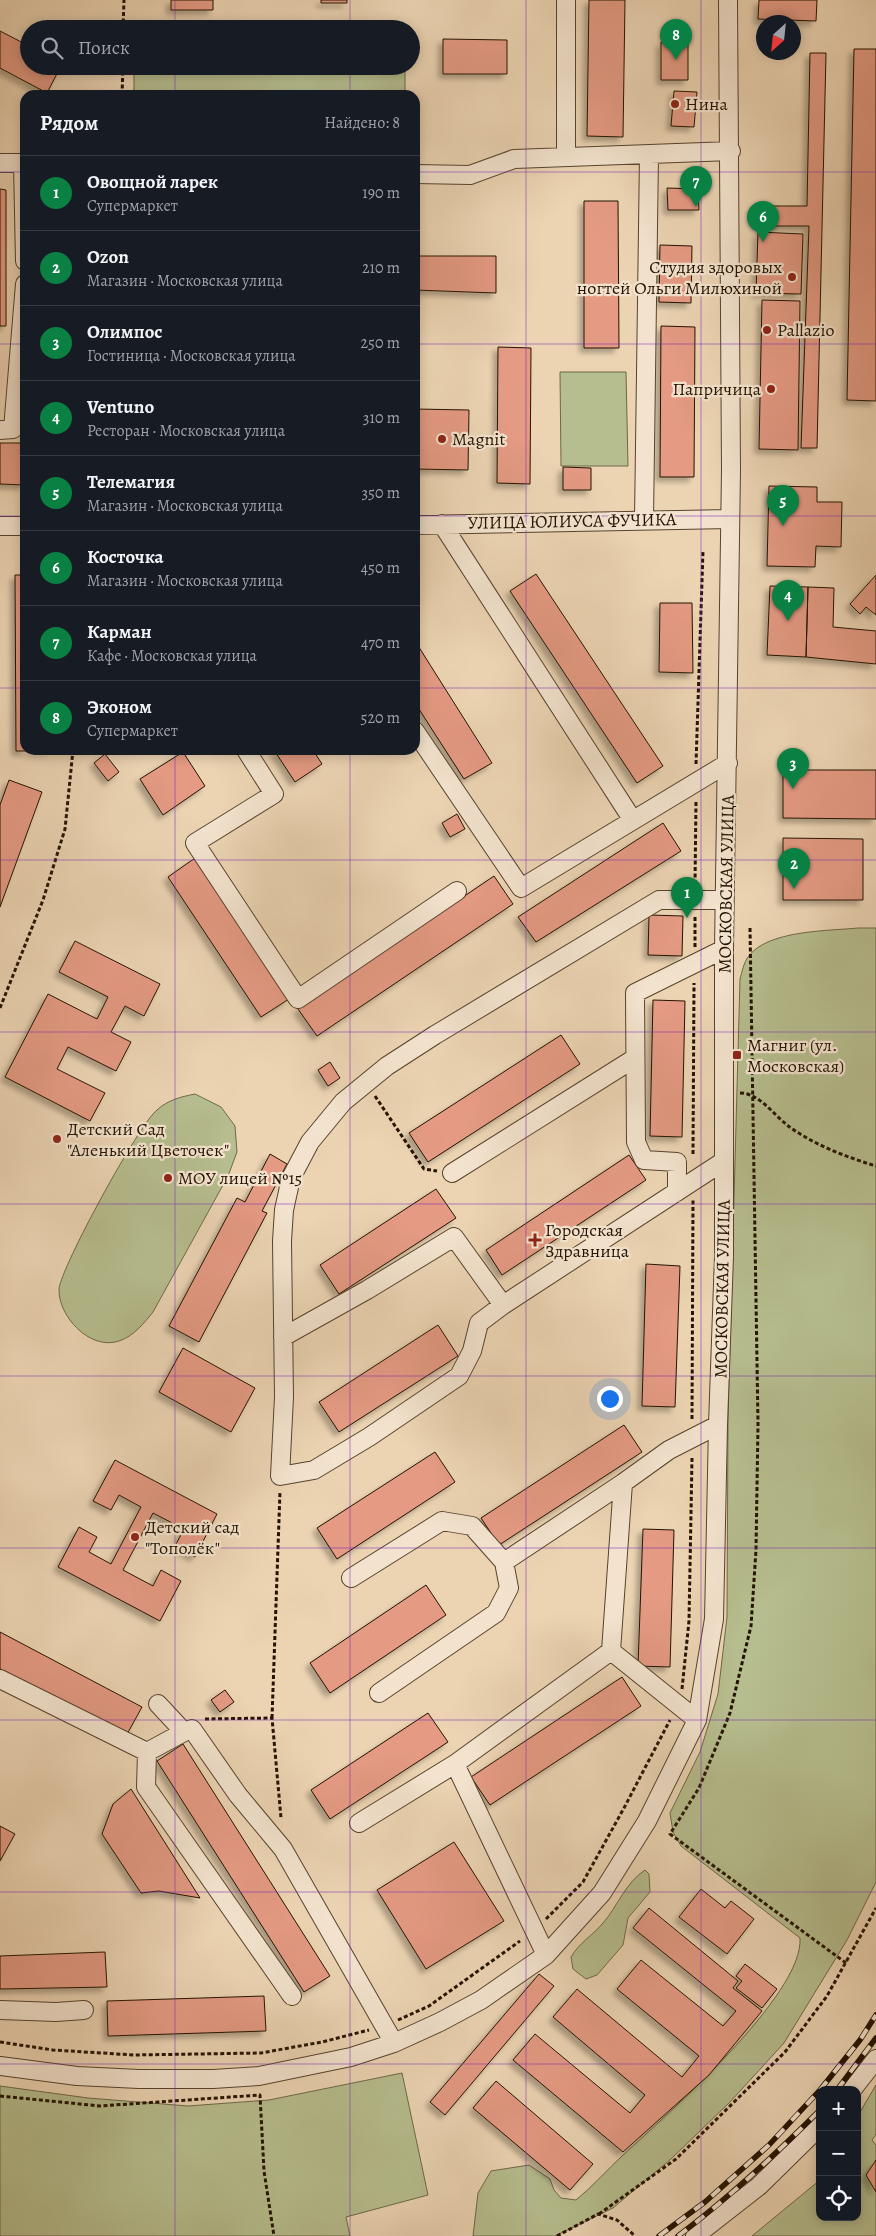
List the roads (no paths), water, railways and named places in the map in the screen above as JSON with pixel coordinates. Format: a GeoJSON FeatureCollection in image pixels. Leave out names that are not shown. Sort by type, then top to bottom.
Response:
{"type":"FeatureCollection","features":[{"type":"Feature","properties":{"kind":"street"},"geometry":{"type":"LineString","coordinates":[[566,0],[566,157]]}},
{"type":"Feature","properties":{"kind":"street","name":"МОСКОВСКАЯ УЛИЦА"},"geometry":{"type":"LineString","coordinates":[[0,2066],[86,2076],[139,2079],[213,2079],[259,2076],[351,2057],[394,2043],[481,2000],[546,1955],[602,1893],[647,1821],[697,1720],[714,1619],[724,1256],[726,1094],[724,900],[728,763],[730,519],[728,0]]}},
{"type":"Feature","properties":{"kind":"street"},"geometry":{"type":"LineString","coordinates":[[420,174],[470,175],[514,159],[730,151]]}},
{"type":"Feature","properties":{"kind":"street"},"geometry":{"type":"LineString","coordinates":[[644,520],[649,154]]}},
{"type":"Feature","properties":{"kind":"street"},"geometry":{"type":"LineString","coordinates":[[0,163],[20,163]]}},
{"type":"Feature","properties":{"kind":"street"},"geometry":{"type":"LineString","coordinates":[[0,430],[13,429],[20,344]]}},
{"type":"Feature","properties":{"kind":"street","name":"УЛИЦА ЮЛИУСА ФУЧИКА"},"geometry":{"type":"LineString","coordinates":[[420,525],[730,519]]}},
{"type":"Feature","properties":{"kind":"street"},"geometry":{"type":"LineString","coordinates":[[442,524],[632,818]]}},
{"type":"Feature","properties":{"kind":"street"},"geometry":{"type":"LineString","coordinates":[[0,526],[20,526]]}},
{"type":"Feature","properties":{"kind":"street"},"geometry":{"type":"LineString","coordinates":[[420,738],[520,888],[632,818],[728,763]]}},
{"type":"Feature","properties":{"kind":"street"},"geometry":{"type":"LineString","coordinates":[[249,755],[274,794],[195,844],[298,999],[457,891]]}},
{"type":"Feature","properties":{"kind":"street"},"geometry":{"type":"LineString","coordinates":[[724,900],[658,900],[387,1066],[343,1102],[310,1142],[291,1178],[284,1210],[282,1242],[284,1397],[280,1476],[314,1470],[369,1437],[459,1376],[472,1351],[479,1324],[503,1305],[724,1161]]}},
{"type":"Feature","properties":{"kind":"street"},"geometry":{"type":"LineString","coordinates":[[677,1192],[677,1162],[644,1160],[636,1142],[635,994],[724,949]]}},
{"type":"Feature","properties":{"kind":"street"},"geometry":{"type":"LineString","coordinates":[[452,1173],[635,1058]]}},
{"type":"Feature","properties":{"kind":"street"},"geometry":{"type":"LineString","coordinates":[[283,1337],[367,1290],[454,1236],[503,1305]]}},
{"type":"Feature","properties":{"kind":"street"},"geometry":{"type":"LineString","coordinates":[[504,1562],[669,1450],[718,1425]]}},
{"type":"Feature","properties":{"kind":"street"},"geometry":{"type":"LineString","coordinates":[[359,1823],[455,1764],[611,1651],[623,1483]]}},
{"type":"Feature","properties":{"kind":"street"},"geometry":{"type":"LineString","coordinates":[[351,1578],[442,1520],[472,1526],[504,1562],[509,1588],[496,1613],[379,1693]]}},
{"type":"Feature","properties":{"kind":"street"},"geometry":{"type":"LineString","coordinates":[[611,1651],[697,1720]]}},
{"type":"Feature","properties":{"kind":"street"},"geometry":{"type":"LineString","coordinates":[[0,1679],[147,1752]]}},
{"type":"Feature","properties":{"kind":"street"},"geometry":{"type":"LineString","coordinates":[[158,1704],[188,1731],[283,1849],[394,2043]]}},
{"type":"Feature","properties":{"kind":"street"},"geometry":{"type":"LineString","coordinates":[[147,1752],[188,1731]]}},
{"type":"Feature","properties":{"kind":"street"},"geometry":{"type":"LineString","coordinates":[[147,1752],[146,1787],[292,1996]]}},
{"type":"Feature","properties":{"kind":"street"},"geometry":{"type":"LineString","coordinates":[[455,1764],[546,1955]]}},
{"type":"Feature","properties":{"kind":"street"},"geometry":{"type":"LineString","coordinates":[[0,2010],[56,2012],[84,2010]]}},
{"type":"Feature","properties":{"kind":"street"},"geometry":{"type":"LineString","coordinates":[[855,2086],[876,2059]]}},
{"type":"Feature","properties":{"kind":"street"},"geometry":{"type":"LineString","coordinates":[[695,2236],[759,2186],[816,2130]]}},
{"type":"Feature","properties":{"kind":"railway"},"geometry":{"type":"LineString","coordinates":[[823,2086],[860,2040],[876,2015]]}},
{"type":"Feature","properties":{"kind":"railway"},"geometry":{"type":"LineString","coordinates":[[840,2086],[876,2038]]}},
{"type":"Feature","properties":{"kind":"railway"},"geometry":{"type":"LineString","coordinates":[[659,2236],[705,2202],[769,2145],[816,2094]]}},
{"type":"Feature","properties":{"kind":"railway"},"geometry":{"type":"LineString","coordinates":[[678,2236],[751,2176],[816,2114]]}},
{"type":"Feature","properties":{"kind":"place","name":"Эконом"},"geometry":{"type":"Point","coordinates":[676,60]}},
{"type":"Feature","properties":{"kind":"place","name":"Нина"},"geometry":{"type":"Point","coordinates":[675,104]}},
{"type":"Feature","properties":{"kind":"place","name":"Карман"},"geometry":{"type":"Point","coordinates":[696,207]}},
{"type":"Feature","properties":{"kind":"place","name":"Косточка"},"geometry":{"type":"Point","coordinates":[763,242]}},
{"type":"Feature","properties":{"kind":"place","name":"Студия здоровых ногтей Ольги Милюхиной"},"geometry":{"type":"Point","coordinates":[792,277]}},
{"type":"Feature","properties":{"kind":"place","name":"Pallazio"},"geometry":{"type":"Point","coordinates":[767,330]}},
{"type":"Feature","properties":{"kind":"place","name":"Папричица"},"geometry":{"type":"Point","coordinates":[771,389]}},
{"type":"Feature","properties":{"kind":"place","name":"Magnit"},"geometry":{"type":"Point","coordinates":[442,439]}},
{"type":"Feature","properties":{"kind":"place","name":"Телемагия"},"geometry":{"type":"Point","coordinates":[783,526]}},
{"type":"Feature","properties":{"kind":"place","name":"Ventuno"},"geometry":{"type":"Point","coordinates":[788,621]}},
{"type":"Feature","properties":{"kind":"place","name":"Олимпос"},"geometry":{"type":"Point","coordinates":[793,789]}},
{"type":"Feature","properties":{"kind":"place","name":"Ozon"},"geometry":{"type":"Point","coordinates":[794,889]}},
{"type":"Feature","properties":{"kind":"place","name":"Овощной ларек"},"geometry":{"type":"Point","coordinates":[687,918]}},
{"type":"Feature","properties":{"kind":"place","name":"Магниг (ул. Московская)"},"geometry":{"type":"Point","coordinates":[737,1055]}},
{"type":"Feature","properties":{"kind":"place","name":"Детский Сад \"Аленький Цветочек\""},"geometry":{"type":"Point","coordinates":[57,1139]}},
{"type":"Feature","properties":{"kind":"place","name":"МОУ лицей №15"},"geometry":{"type":"Point","coordinates":[168,1178]}},
{"type":"Feature","properties":{"kind":"place","name":"Городская Здравница"},"geometry":{"type":"Point","coordinates":[535,1240]}},
{"type":"Feature","properties":{"kind":"place","name":"Детский сад \"Тополёк\""},"geometry":{"type":"Point","coordinates":[135,1537]}}]}
